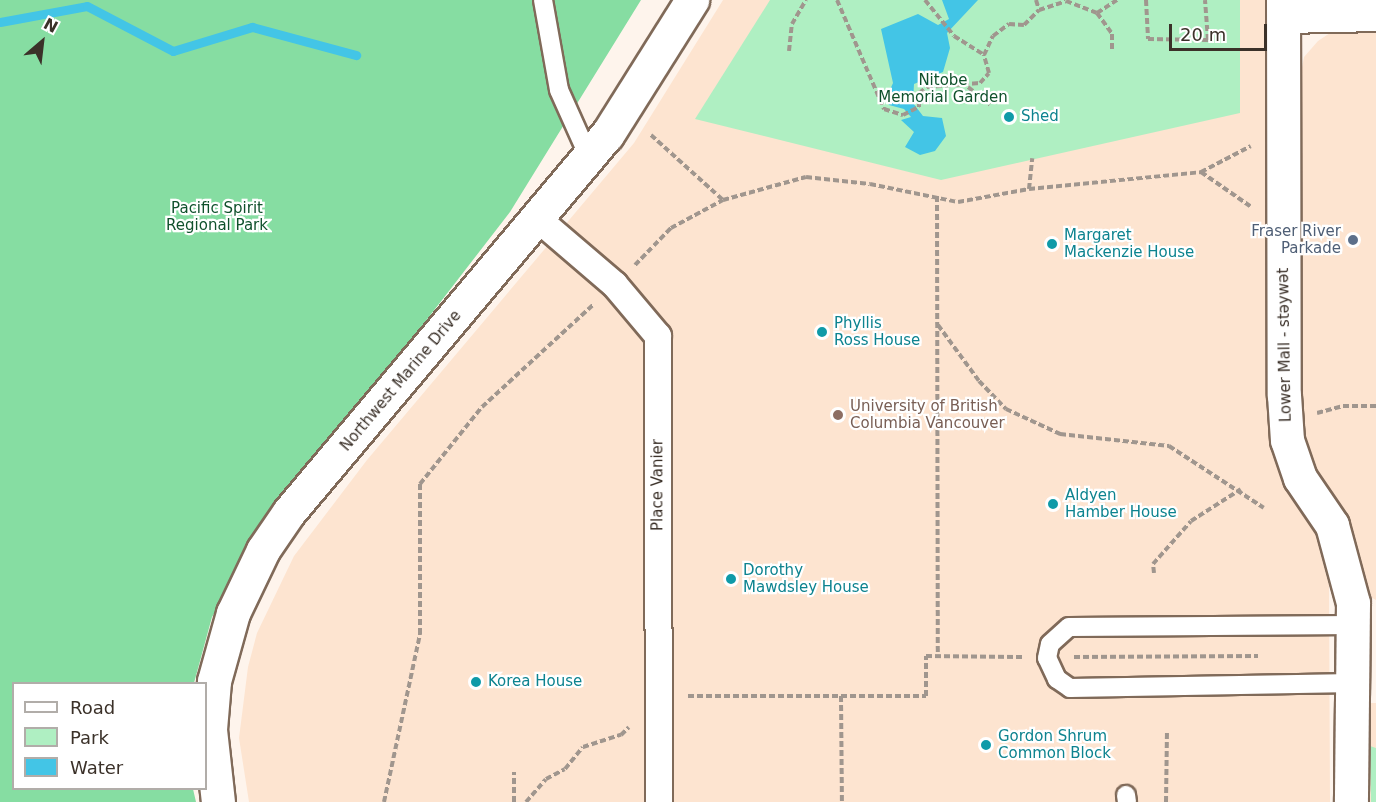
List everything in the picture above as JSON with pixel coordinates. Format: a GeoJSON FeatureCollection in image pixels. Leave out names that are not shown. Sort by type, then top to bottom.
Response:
{"type":"FeatureCollection","features":[{"type":"Feature","properties":{"kind":"street","name":"Northwest Marine Drive"},"geometry":{"type":"LineString","coordinates":[[218,802],[210,729],[214,681],[229,624],[263,550],[290,512],[607,135],[692,0]]}},
{"type":"Feature","properties":{"kind":"street"},"geometry":{"type":"LineString","coordinates":[[1284,8],[1376,14]]}},
{"type":"Feature","properties":{"kind":"street","name":"Lower Mall - stəywət"},"geometry":{"type":"LineString","coordinates":[[1284,8],[1287,440],[1300,478],[1332,525],[1340,546],[1355,625],[1354,684],[1349,731],[1351,802]]}},
{"type":"Feature","properties":{"kind":"street","name":"Place Vanier"},"geometry":{"type":"LineString","coordinates":[[538,219],[615,285],[658,336],[658,802]]}},
{"type":"Feature","properties":{"kind":"lane"},"geometry":{"type":"LineString","coordinates":[[543,0],[559,90],[589,157]]}},
{"type":"Feature","properties":{"kind":"lane"},"geometry":{"type":"LineString","coordinates":[[1354,684],[1070,688],[1057,679],[1047,658],[1054,639],[1069,627],[1355,625]]}},
{"type":"Feature","properties":{"kind":"path"},"geometry":{"type":"LineString","coordinates":[[789,51],[792,24],[806,0]]}},
{"type":"Feature","properties":{"kind":"path"},"geometry":{"type":"LineString","coordinates":[[837,0],[884,109],[903,115],[919,107],[919,93],[927,87],[968,87],[980,83],[989,73],[984,55],[993,36],[1009,24],[1024,25],[1039,10],[1066,1],[1097,13],[1112,34],[1112,49]]}},
{"type":"Feature","properties":{"kind":"path"},"geometry":{"type":"LineString","coordinates":[[925,0],[954,36],[984,55]]}},
{"type":"Feature","properties":{"kind":"path"},"geometry":{"type":"LineString","coordinates":[[1036,0],[1039,10]]}},
{"type":"Feature","properties":{"kind":"path"},"geometry":{"type":"LineString","coordinates":[[1097,13],[1117,0]]}},
{"type":"Feature","properties":{"kind":"path"},"geometry":{"type":"LineString","coordinates":[[1146,0],[1148,39],[1208,39],[1205,0]]}},
{"type":"Feature","properties":{"kind":"path"},"geometry":{"type":"LineString","coordinates":[[968,87],[990,105]]}},
{"type":"Feature","properties":{"kind":"path"},"geometry":{"type":"LineString","coordinates":[[651,135],[723,200]]}},
{"type":"Feature","properties":{"kind":"path"},"geometry":{"type":"LineString","coordinates":[[384,802],[420,634],[420,484],[482,407],[615,285],[671,228],[723,200],[806,177],[937,196],[958,202],[1029,189],[1201,172],[1254,144]]}},
{"type":"Feature","properties":{"kind":"path"},"geometry":{"type":"LineString","coordinates":[[1029,189],[1032,158]]}},
{"type":"Feature","properties":{"kind":"path"},"geometry":{"type":"LineString","coordinates":[[1201,172],[1256,210]]}},
{"type":"Feature","properties":{"kind":"path"},"geometry":{"type":"LineString","coordinates":[[937,196],[938,655]]}},
{"type":"Feature","properties":{"kind":"path"},"geometry":{"type":"LineString","coordinates":[[937,325],[980,381],[1006,409],[1060,434],[1169,446],[1241,489],[1264,508]]}},
{"type":"Feature","properties":{"kind":"path"},"geometry":{"type":"LineString","coordinates":[[1311,417],[1333,408],[1376,406]]}},
{"type":"Feature","properties":{"kind":"path"},"geometry":{"type":"LineString","coordinates":[[1154,573],[1154,564],[1191,521],[1241,489]]}},
{"type":"Feature","properties":{"kind":"path"},"geometry":{"type":"LineString","coordinates":[[526,802],[546,779],[566,769],[583,747],[621,735],[659,692],[926,696],[926,656],[938,655],[1047,658],[1260,656]]}},
{"type":"Feature","properties":{"kind":"path"},"geometry":{"type":"LineString","coordinates":[[841,696],[842,802]]}},
{"type":"Feature","properties":{"kind":"path"},"geometry":{"type":"LineString","coordinates":[[1166,802],[1167,730]]}},
{"type":"Feature","properties":{"kind":"path"},"geometry":{"type":"LineString","coordinates":[[514,772],[514,802]]}},
{"type":"Feature","properties":{"kind":"shaded area","name":"University of British Columbia Vancouver"},"geometry":{"type":"Polygon","coordinates":[[[723,0],[1268,0],[1272,435],[1278,464],[1291,494],[1314,528],[1329,585],[1330,802],[249,802],[239,738],[248,667],[257,633],[294,556],[367,460],[634,143],[723,0]]]}},
{"type":"Feature","properties":{"kind":"shaded area"},"geometry":{"type":"Polygon","coordinates":[[[1376,26],[1376,600],[1367,595],[1358,549],[1314,466],[1301,428],[1299,84],[1304,57],[1318,41],[1336,29],[1376,26]]]}},
{"type":"Feature","properties":{"kind":"shaded area"},"geometry":{"type":"Polygon","coordinates":[[[1360,703],[1376,703],[1376,802],[1360,802],[1360,703]]]}},
{"type":"Feature","properties":{"kind":"green space","name":"Pacific Spirit Regional Park"},"geometry":{"type":"Polygon","coordinates":[[[0,0],[641,0],[510,212],[272,520],[212,617],[194,682],[12,682],[12,790],[193,790],[196,802],[0,802],[0,0]]]}},
{"type":"Feature","properties":{"kind":"green space","name":"Nitobe Memorial Garden"},"geometry":{"type":"Polygon","coordinates":[[[770,0],[1240,0],[1240,113],[941,180],[695,119],[770,0]]]}},
{"type":"Feature","properties":{"kind":"green space"},"geometry":{"type":"Polygon","coordinates":[[[1370,746],[1376,748],[1376,802],[1371,802],[1370,746]]]}},
{"type":"Feature","properties":{"kind":"water"},"geometry":{"type":"Polygon","coordinates":[[[942,0],[978,0],[947,33],[950,48],[943,72],[914,84],[913,103],[923,116],[942,118],[946,136],[935,151],[920,155],[905,147],[914,132],[901,120],[911,117],[904,109],[889,105],[886,99],[893,83],[881,29],[918,14],[938,25],[949,19],[942,0]]]}},
{"type":"Feature","properties":{"kind":"waterway"},"geometry":{"type":"LineString","coordinates":[[0,22],[87,6],[173,51],[252,27],[356,55]]}},
{"type":"Feature","properties":{"kind":"place","name":"Shed"},"geometry":{"type":"Point","coordinates":[1009,117]}},
{"type":"Feature","properties":{"kind":"place","name":"Fraser River Parkade"},"geometry":{"type":"Point","coordinates":[1353,240]}},
{"type":"Feature","properties":{"kind":"place","name":"Margaret Mackenzie House"},"geometry":{"type":"Point","coordinates":[1052,244]}},
{"type":"Feature","properties":{"kind":"place","name":"Phyllis Ross House"},"geometry":{"type":"Point","coordinates":[822,332]}},
{"type":"Feature","properties":{"kind":"place","name":"University of British Columbia Vancouver"},"geometry":{"type":"Point","coordinates":[838,415]}},
{"type":"Feature","properties":{"kind":"place","name":"Aldyen Hamber House"},"geometry":{"type":"Point","coordinates":[1053,504]}},
{"type":"Feature","properties":{"kind":"place","name":"Dorothy Mawdsley House"},"geometry":{"type":"Point","coordinates":[731,579]}},
{"type":"Feature","properties":{"kind":"place","name":"Korea House"},"geometry":{"type":"Point","coordinates":[476,682]}},
{"type":"Feature","properties":{"kind":"place","name":"Gordon Shrum Common Block"},"geometry":{"type":"Point","coordinates":[986,745]}}]}
